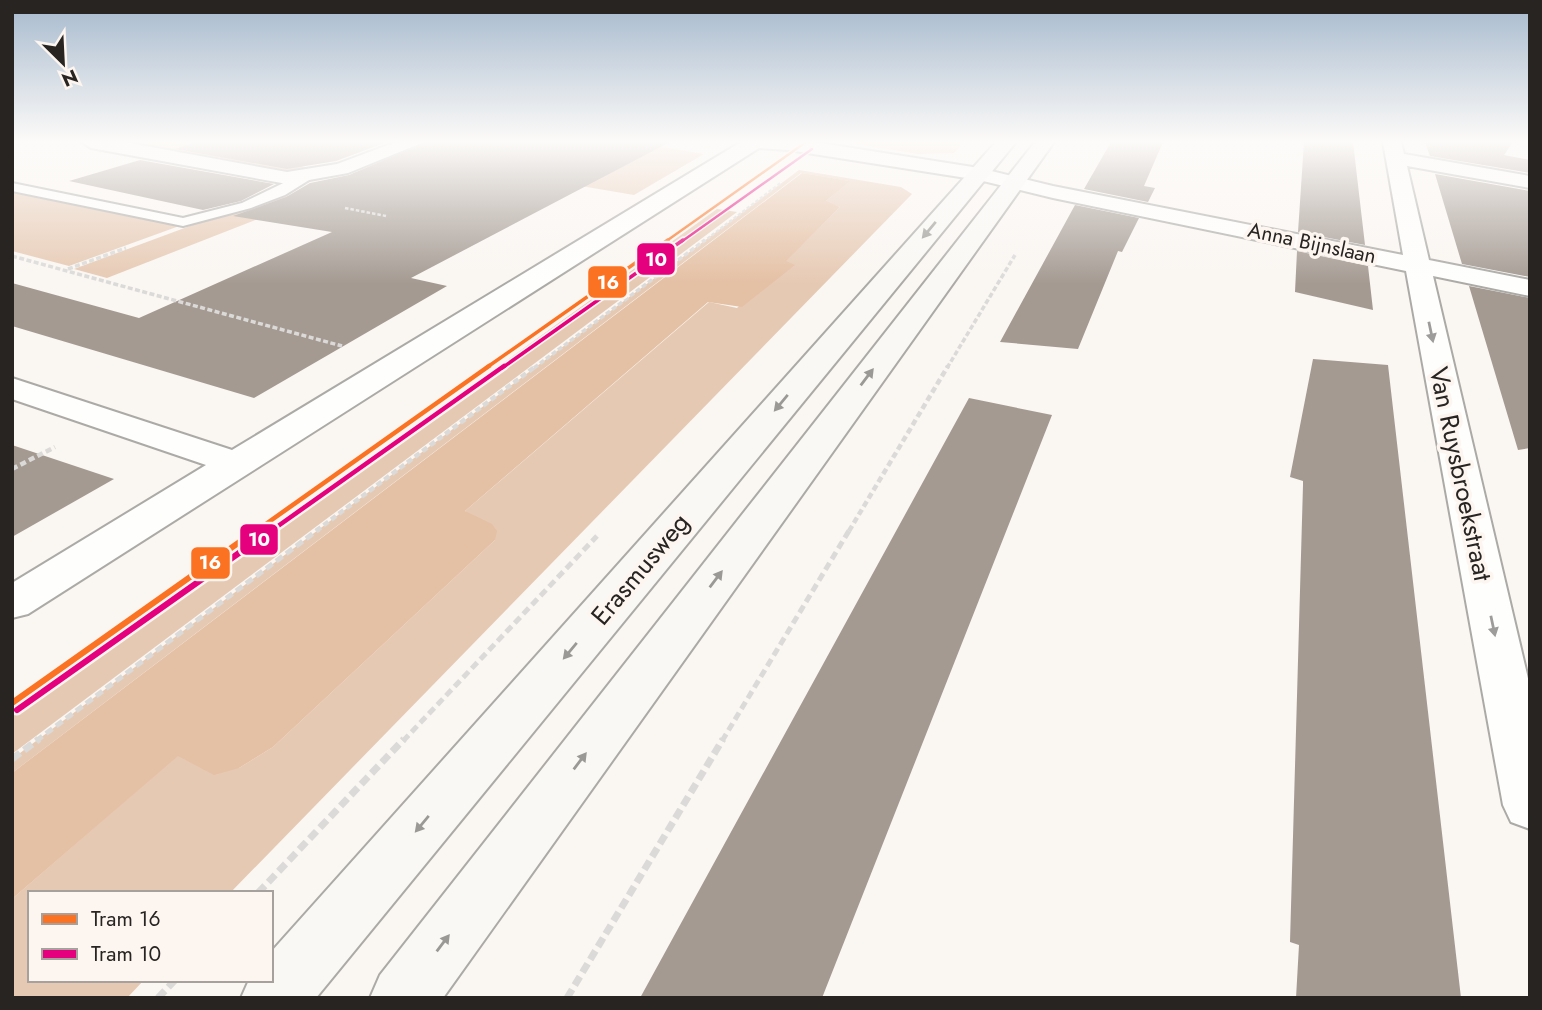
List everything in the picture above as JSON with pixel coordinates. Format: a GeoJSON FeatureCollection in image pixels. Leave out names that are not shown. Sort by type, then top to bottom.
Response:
{"type":"FeatureCollection","features":[{"type":"Feature","properties":{"kind":"main road","name":"Erasmusweg"},"geometry":{"type":"LineString","coordinates":[[274,998],[980,189]]}},
{"type":"Feature","properties":{"kind":"main road","name":"Erasmusweg"},"geometry":{"type":"LineString","coordinates":[[402,998],[981,189]]}},
{"type":"Feature","properties":{"kind":"street"},"geometry":{"type":"LineString","coordinates":[[12,603],[680,189]]}},
{"type":"Feature","properties":{"kind":"street","name":"Anna Bijnslaan"},"geometry":{"type":"LineString","coordinates":[[1037,189],[1530,288]]}},
{"type":"Feature","properties":{"kind":"street","name":"Van Ruysbroekstraat"},"geometry":{"type":"LineString","coordinates":[[1402,189],[1530,805]]}},
{"type":"Feature","properties":{"kind":"street"},"geometry":{"type":"LineString","coordinates":[[12,388],[235,463]]}},
{"type":"Feature","properties":{"kind":"lane"},"geometry":{"type":"LineString","coordinates":[[22,189],[183,222],[202,220],[285,189]]}},
{"type":"Feature","properties":{"kind":"path"},"geometry":{"type":"LineString","coordinates":[[12,759],[773,189]]}},
{"type":"Feature","properties":{"kind":"path"},"geometry":{"type":"LineString","coordinates":[[568,998],[1053,192]]}},
{"type":"Feature","properties":{"kind":"path"},"geometry":{"type":"LineString","coordinates":[[12,256],[400,362]]}},
{"type":"Feature","properties":{"kind":"path"},"geometry":{"type":"LineString","coordinates":[[158,998],[173,982]]}},
{"type":"Feature","properties":{"kind":"shaded area"},"geometry":{"type":"Polygon","coordinates":[[[599,189],[644,189],[634,195],[599,189]]]}},
{"type":"Feature","properties":{"kind":"shaded area"},"geometry":{"type":"Polygon","coordinates":[[[773,189],[780,189],[12,773],[12,759],[773,189]]]}},
{"type":"Feature","properties":{"kind":"shaded area"},"geometry":{"type":"Polygon","coordinates":[[[781,189],[840,189],[826,201],[840,207],[786,261],[795,265],[742,307],[708,302],[465,511],[492,524],[497,531],[495,540],[273,747],[239,768],[214,775],[178,756],[12,899],[12,773],[781,189]]]}},
{"type":"Feature","properties":{"kind":"shaded area"},"geometry":{"type":"Polygon","coordinates":[[[840,189],[904,189],[912,194],[232,891],[28,891],[28,982],[142,982],[127,998],[12,998],[12,899],[178,755],[239,768],[273,747],[495,540],[465,511],[709,302],[737,308],[840,207],[825,202],[840,189]]]}},
{"type":"Feature","properties":{"kind":"shaded area"},"geometry":{"type":"Polygon","coordinates":[[[12,190],[182,225],[69,266],[12,251],[12,190]]]}},
{"type":"Feature","properties":{"kind":"shaded area"},"geometry":{"type":"Polygon","coordinates":[[[276,194],[304,201],[107,278],[74,269],[276,194]]]}},
{"type":"Feature","properties":{"kind":"shaded area"},"geometry":{"type":"Polygon","coordinates":[[[717,209],[737,212],[12,754],[12,717],[717,209]]]}},
{"type":"Feature","properties":{"kind":"building"},"geometry":{"type":"Polygon","coordinates":[[[107,189],[264,189],[241,201],[203,210],[107,189]]]}},
{"type":"Feature","properties":{"kind":"building"},"geometry":{"type":"Polygon","coordinates":[[[299,189],[580,189],[411,278],[447,286],[254,398],[12,326],[12,283],[139,318],[332,232],[233,216],[286,197],[299,189]]]}},
{"type":"Feature","properties":{"kind":"building"},"geometry":{"type":"Polygon","coordinates":[[[1085,189],[1154,189],[1148,202],[1085,189]]]}},
{"type":"Feature","properties":{"kind":"building"},"geometry":{"type":"Polygon","coordinates":[[[1301,189],[1358,189],[1365,245],[1298,232],[1301,189]]]}},
{"type":"Feature","properties":{"kind":"building"},"geometry":{"type":"Polygon","coordinates":[[[1440,189],[1530,191],[1530,277],[1462,264],[1440,189]]]}},
{"type":"Feature","properties":{"kind":"building"},"geometry":{"type":"Polygon","coordinates":[[[1075,205],[1139,218],[1122,252],[1118,251],[1078,349],[1000,342],[1075,205]]]}},
{"type":"Feature","properties":{"kind":"building"},"geometry":{"type":"Polygon","coordinates":[[[1297,251],[1368,266],[1373,310],[1295,292],[1297,251]]]}},
{"type":"Feature","properties":{"kind":"building"},"geometry":{"type":"Polygon","coordinates":[[[1469,286],[1530,298],[1530,448],[1518,450],[1469,286]]]}},
{"type":"Feature","properties":{"kind":"building"},"geometry":{"type":"Polygon","coordinates":[[[1313,359],[1388,365],[1461,998],[1296,998],[1299,945],[1290,942],[1303,481],[1290,477],[1313,359]]]}},
{"type":"Feature","properties":{"kind":"building"},"geometry":{"type":"Polygon","coordinates":[[[969,398],[1052,415],[822,998],[640,998],[969,398]]]}},
{"type":"Feature","properties":{"kind":"building"},"geometry":{"type":"Polygon","coordinates":[[[12,445],[114,479],[12,537],[12,445]]]}},
{"type":"Feature","properties":{"kind":"tram line","name":"16"},"geometry":{"type":"LineString","coordinates":[[12,703],[739,189]]}},
{"type":"Feature","properties":{"kind":"tram line","name":"10"},"geometry":{"type":"LineString","coordinates":[[17,710],[755,189]]}}]}
